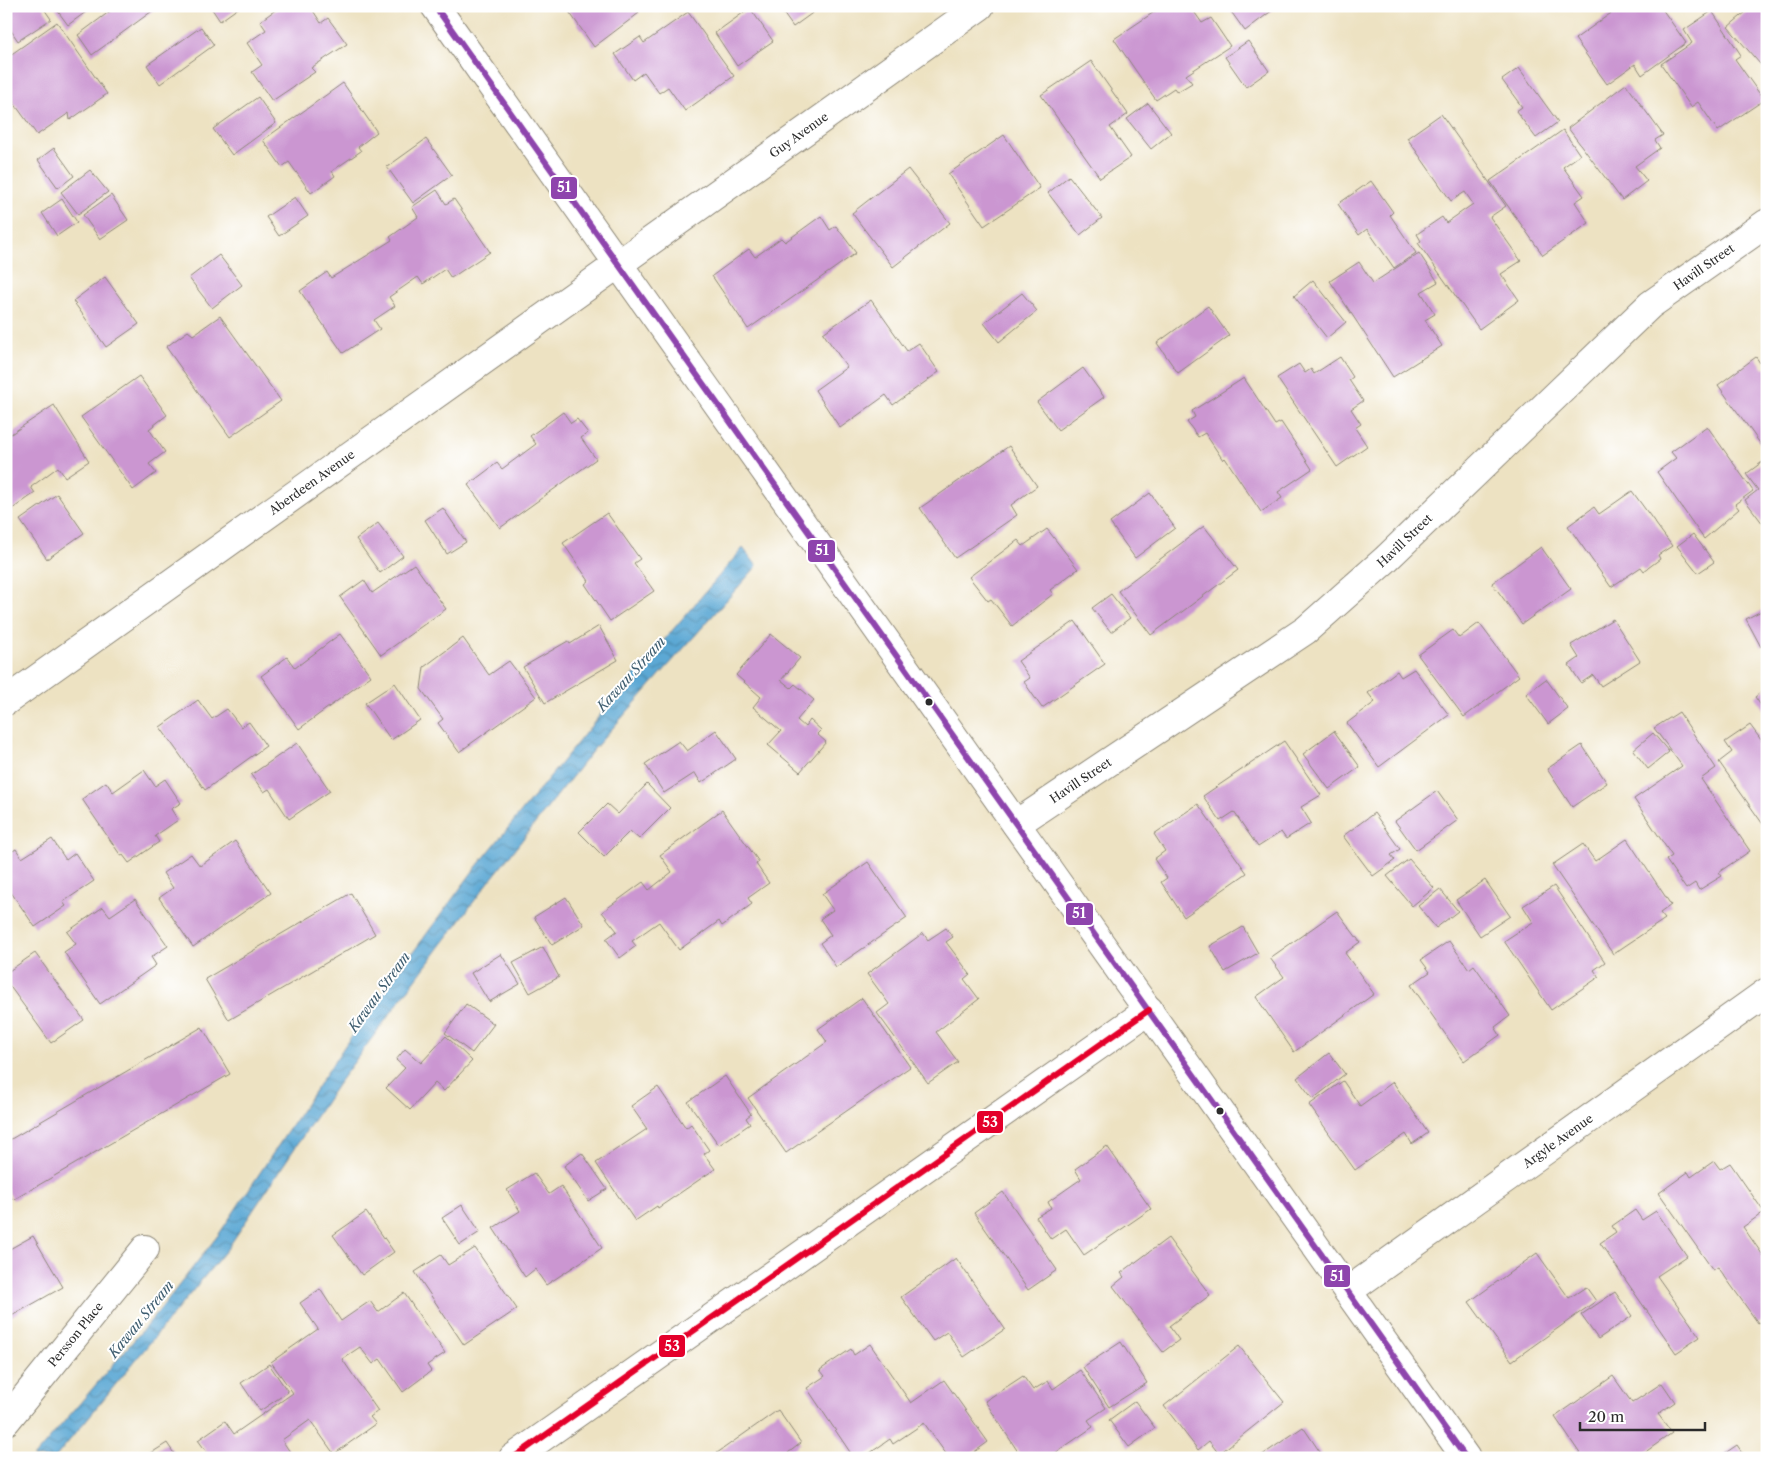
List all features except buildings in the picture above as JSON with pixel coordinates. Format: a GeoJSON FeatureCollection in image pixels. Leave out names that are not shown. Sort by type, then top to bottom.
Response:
{"type":"FeatureCollection","features":[{"type":"Feature","properties":{"kind":"street"},"geometry":{"type":"LineString","coordinates":[[435,6],[618,265],[840,573],[1466,1458]]}},
{"type":"Feature","properties":{"kind":"street","name":"Guy Avenue"},"geometry":{"type":"LineString","coordinates":[[618,265],[980,6]]}},
{"type":"Feature","properties":{"kind":"street","name":"Havill Street"},"geometry":{"type":"LineString","coordinates":[[1016,824],[1306,630],[1385,560],[1650,305],[1767,223]]}},
{"type":"Feature","properties":{"kind":"street","name":"Aberdeen Avenue"},"geometry":{"type":"LineString","coordinates":[[6,701],[618,265]]}},
{"type":"Feature","properties":{"kind":"street","name":"Argyle Avenue"},"geometry":{"type":"LineString","coordinates":[[1348,1291],[1767,992]]}},
{"type":"Feature","properties":{"kind":"street"},"geometry":{"type":"LineString","coordinates":[[513,1458],[547,1448],[1149,1010]]}},
{"type":"Feature","properties":{"kind":"street","name":"Persson Place"},"geometry":{"type":"LineString","coordinates":[[6,1421],[144,1248]]}},
{"type":"Feature","properties":{"kind":"water"},"geometry":{"type":"Polygon","coordinates":[[[743,548],[757,566],[594,749],[481,892],[337,1085],[228,1248],[55,1458],[33,1458],[158,1312],[219,1234],[352,1035],[473,871],[609,704],[743,548]]]}},
{"type":"Feature","properties":{"kind":"transit line","name":"51"},"geometry":{"type":"LineString","coordinates":[[435,6],[1466,1458]]}},
{"type":"Feature","properties":{"kind":"transit line","name":"53"},"geometry":{"type":"LineString","coordinates":[[513,1458],[1149,1010]]}},
{"type":"Feature","properties":{"kind":"water label","name":"Kawau Stream"},"geometry":{"type":"Point","coordinates":[631,674]}},
{"type":"Feature","properties":{"kind":"water label","name":"Kawau Stream"},"geometry":{"type":"Point","coordinates":[379,992]}},
{"type":"Feature","properties":{"kind":"water label","name":"Kawau Stream"},"geometry":{"type":"Point","coordinates":[141,1319]}}]}
